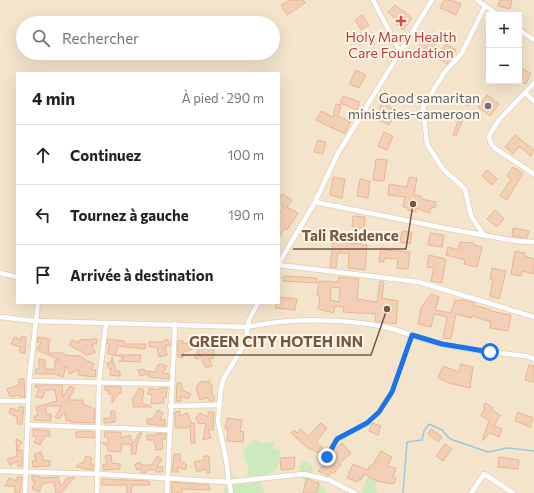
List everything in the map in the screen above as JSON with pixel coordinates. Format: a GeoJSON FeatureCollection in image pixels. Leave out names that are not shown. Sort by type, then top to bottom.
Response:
{"type":"FeatureCollection","features":[{"type":"Feature","properties":{"kind":"street"},"geometry":{"type":"LineString","coordinates":[[372,0],[400,52]]}},
{"type":"Feature","properties":{"kind":"street"},"geometry":{"type":"LineString","coordinates":[[280,262],[315,202],[338,153],[364,113],[432,0]]}},
{"type":"Feature","properties":{"kind":"street"},"geometry":{"type":"LineString","coordinates":[[477,0],[494,12]]}},
{"type":"Feature","properties":{"kind":"street"},"geometry":{"type":"LineString","coordinates":[[483,234],[471,216],[465,189],[443,169],[426,144],[423,107],[444,73],[462,53],[485,6]]}},
{"type":"Feature","properties":{"kind":"street"},"geometry":{"type":"LineString","coordinates":[[522,32],[534,40]]}},
{"type":"Feature","properties":{"kind":"street"},"geometry":{"type":"LineString","coordinates":[[534,83],[490,132],[489,140],[496,149],[534,174]]}},
{"type":"Feature","properties":{"kind":"street"},"geometry":{"type":"LineString","coordinates":[[525,93],[534,101]]}},
{"type":"Feature","properties":{"kind":"street"},"geometry":{"type":"LineString","coordinates":[[315,202],[444,228],[516,241],[534,242]]}},
{"type":"Feature","properties":{"kind":"street"},"geometry":{"type":"LineString","coordinates":[[280,264],[419,282],[534,317]]}},
{"type":"Feature","properties":{"kind":"street"},"geometry":{"type":"LineString","coordinates":[[0,273],[16,276]]}},
{"type":"Feature","properties":{"kind":"street"},"geometry":{"type":"LineString","coordinates":[[25,493],[29,381],[38,304]]}},
{"type":"Feature","properties":{"kind":"street"},"geometry":{"type":"LineString","coordinates":[[231,493],[218,421],[218,405],[224,378],[245,343],[249,320],[257,304]]}},
{"type":"Feature","properties":{"kind":"street"},"geometry":{"type":"LineString","coordinates":[[0,318],[35,321],[247,327],[270,322],[290,321],[368,324],[442,344],[526,356],[534,359]]}},
{"type":"Feature","properties":{"kind":"street"},"geometry":{"type":"LineString","coordinates":[[96,493],[98,474],[99,381],[106,323]]}},
{"type":"Feature","properties":{"kind":"street"},"geometry":{"type":"LineString","coordinates":[[167,493],[175,324]]}},
{"type":"Feature","properties":{"kind":"street"},"geometry":{"type":"LineString","coordinates":[[29,381],[99,381],[171,384]]}},
{"type":"Feature","properties":{"kind":"street"},"geometry":{"type":"LineString","coordinates":[[0,401],[28,401]]}},
{"type":"Feature","properties":{"kind":"street"},"geometry":{"type":"LineString","coordinates":[[170,406],[218,405]]}},
{"type":"Feature","properties":{"kind":"street"},"geometry":{"type":"LineString","coordinates":[[28,425],[170,430]]}},
{"type":"Feature","properties":{"kind":"street"},"geometry":{"type":"LineString","coordinates":[[0,472],[168,477],[229,482],[304,474],[329,480],[354,493]]}},
{"type":"Feature","properties":{"kind":"street"},"geometry":{"type":"LineString","coordinates":[[471,493],[484,474],[513,493]]}},
{"type":"Feature","properties":{"kind":"path"},"geometry":{"type":"LineString","coordinates":[[304,474],[319,466],[337,439],[367,423],[379,412],[392,392],[412,335]]}},
{"type":"Feature","properties":{"kind":"shaded area"},"geometry":{"type":"Polygon","coordinates":[[[0,0],[534,0],[534,493],[0,493],[0,0]]]}},
{"type":"Feature","properties":{"kind":"green space"},"geometry":{"type":"Polygon","coordinates":[[[254,440],[263,443],[275,442],[272,448],[280,451],[278,468],[267,475],[260,485],[265,493],[225,493],[224,489],[226,475],[230,472],[238,478],[246,479],[248,467],[244,451],[254,440]]]}},
{"type":"Feature","properties":{"kind":"green space"},"geometry":{"type":"Polygon","coordinates":[[[303,461],[308,462],[312,466],[313,482],[323,487],[328,493],[302,493],[305,488],[299,468],[303,461]]]}},
{"type":"Feature","properties":{"kind":"green space"},"geometry":{"type":"Polygon","coordinates":[[[372,475],[377,480],[375,488],[378,493],[362,493],[367,478],[372,475]]]}},
{"type":"Feature","properties":{"kind":"building"},"geometry":{"type":"Polygon","coordinates":[[[290,0],[303,0],[305,3],[287,15],[281,5],[290,0]]]}},
{"type":"Feature","properties":{"kind":"building"},"geometry":{"type":"Polygon","coordinates":[[[444,0],[451,0],[461,4],[456,15],[440,8],[444,0]]]}},
{"type":"Feature","properties":{"kind":"building"},"geometry":{"type":"Polygon","coordinates":[[[500,0],[512,0],[510,9],[498,6],[500,0]]]}},
{"type":"Feature","properties":{"kind":"building"},"geometry":{"type":"Polygon","coordinates":[[[395,5],[412,18],[403,30],[395,23],[397,20],[388,12],[395,5]]]}},
{"type":"Feature","properties":{"kind":"building"},"geometry":{"type":"Polygon","coordinates":[[[362,15],[369,25],[361,30],[355,20],[362,15]]]}},
{"type":"Feature","properties":{"kind":"building"},"geometry":{"type":"Polygon","coordinates":[[[425,36],[436,41],[433,47],[441,51],[446,44],[456,50],[447,64],[435,56],[434,59],[417,50],[425,36]]]}},
{"type":"Feature","properties":{"kind":"building"},"geometry":{"type":"Polygon","coordinates":[[[522,69],[531,73],[526,84],[522,82],[522,69]]]}},
{"type":"Feature","properties":{"kind":"building"},"geometry":{"type":"Polygon","coordinates":[[[356,70],[366,75],[359,88],[349,84],[356,70]]]}},
{"type":"Feature","properties":{"kind":"building"},"geometry":{"type":"Polygon","coordinates":[[[459,93],[472,98],[469,106],[456,101],[459,93]]]}},
{"type":"Feature","properties":{"kind":"building","name":"Good samaritan ministries-cameroon"},"geometry":{"type":"Polygon","coordinates":[[[487,95],[499,104],[490,116],[478,107],[487,95]]]}},
{"type":"Feature","properties":{"kind":"building"},"geometry":{"type":"Polygon","coordinates":[[[343,96],[360,102],[357,110],[340,103],[343,96]]]}},
{"type":"Feature","properties":{"kind":"building"},"geometry":{"type":"Polygon","coordinates":[[[382,103],[397,111],[389,125],[375,118],[382,103]]]}},
{"type":"Feature","properties":{"kind":"building"},"geometry":{"type":"Polygon","coordinates":[[[336,104],[341,105],[338,116],[350,122],[345,134],[316,120],[321,111],[333,117],[336,104]]]}},
{"type":"Feature","properties":{"kind":"building"},"geometry":{"type":"Polygon","coordinates":[[[460,115],[464,116],[456,136],[453,135],[460,115]]]}},
{"type":"Feature","properties":{"kind":"building"},"geometry":{"type":"Polygon","coordinates":[[[384,132],[393,136],[387,150],[378,146],[384,132]]]}},
{"type":"Feature","properties":{"kind":"building"},"geometry":{"type":"Polygon","coordinates":[[[515,135],[534,150],[531,156],[519,146],[513,154],[505,147],[515,135]]]}},
{"type":"Feature","properties":{"kind":"building"},"geometry":{"type":"Polygon","coordinates":[[[318,140],[326,142],[323,154],[314,152],[318,140]]]}},
{"type":"Feature","properties":{"kind":"building"},"geometry":{"type":"Polygon","coordinates":[[[376,159],[387,160],[384,181],[373,180],[376,159]]]}},
{"type":"Feature","properties":{"kind":"building"},"geometry":{"type":"Polygon","coordinates":[[[513,167],[523,173],[507,200],[500,196],[511,179],[507,176],[513,167]]]}},
{"type":"Feature","properties":{"kind":"building"},"geometry":{"type":"Polygon","coordinates":[[[487,170],[497,179],[492,185],[482,176],[487,170]]]}},
{"type":"Feature","properties":{"kind":"building"},"geometry":{"type":"Polygon","coordinates":[[[333,177],[345,179],[342,198],[330,195],[333,177]]]}},
{"type":"Feature","properties":{"kind":"building"},"geometry":{"type":"Polygon","coordinates":[[[409,177],[417,178],[414,195],[421,196],[421,199],[436,202],[435,208],[432,207],[429,213],[416,208],[416,212],[408,210],[408,208],[403,207],[405,197],[388,195],[389,184],[407,187],[409,177]]]}},
{"type":"Feature","properties":{"kind":"building"},"geometry":{"type":"Polygon","coordinates":[[[360,179],[370,181],[368,198],[357,196],[360,179]]]}},
{"type":"Feature","properties":{"kind":"building"},"geometry":{"type":"Polygon","coordinates":[[[282,194],[292,200],[287,207],[298,213],[287,230],[285,228],[280,236],[280,212],[283,207],[280,206],[280,198],[282,194]]]}},
{"type":"Feature","properties":{"kind":"building"},"geometry":{"type":"Polygon","coordinates":[[[495,210],[504,219],[497,227],[487,219],[495,210]]]}},
{"type":"Feature","properties":{"kind":"building"},"geometry":{"type":"Polygon","coordinates":[[[353,216],[365,217],[364,228],[352,227],[353,216]]]}},
{"type":"Feature","properties":{"kind":"building"},"geometry":{"type":"Polygon","coordinates":[[[513,228],[529,231],[527,238],[512,236],[513,228]]]}},
{"type":"Feature","properties":{"kind":"building"},"geometry":{"type":"Polygon","coordinates":[[[402,231],[412,232],[410,244],[400,242],[402,231]]]}},
{"type":"Feature","properties":{"kind":"building"},"geometry":{"type":"Polygon","coordinates":[[[430,233],[444,235],[442,247],[428,245],[430,233]]]}},
{"type":"Feature","properties":{"kind":"building"},"geometry":{"type":"Polygon","coordinates":[[[333,241],[367,245],[365,270],[348,268],[349,253],[338,253],[336,268],[330,267],[333,241]]]}},
{"type":"Feature","properties":{"kind":"building"},"geometry":{"type":"Polygon","coordinates":[[[460,242],[474,243],[474,245],[482,247],[477,267],[464,264],[465,260],[446,255],[448,247],[458,250],[460,242]]]}},
{"type":"Feature","properties":{"kind":"building"},"geometry":{"type":"Polygon","coordinates":[[[381,248],[385,248],[385,250],[410,252],[408,269],[397,268],[398,259],[384,258],[384,262],[379,262],[381,248]]]}},
{"type":"Feature","properties":{"kind":"building"},"geometry":{"type":"Polygon","coordinates":[[[515,251],[525,253],[525,256],[534,259],[534,274],[522,271],[521,276],[511,274],[515,251]]]}},
{"type":"Feature","properties":{"kind":"building"},"geometry":{"type":"Polygon","coordinates":[[[429,255],[446,259],[442,283],[431,281],[434,268],[427,267],[429,255]]]}},
{"type":"Feature","properties":{"kind":"building"},"geometry":{"type":"Polygon","coordinates":[[[492,268],[506,271],[499,299],[490,296],[493,280],[490,279],[492,268]]]}},
{"type":"Feature","properties":{"kind":"building"},"geometry":{"type":"Polygon","coordinates":[[[283,277],[317,278],[317,283],[283,281],[283,277]]]}},
{"type":"Feature","properties":{"kind":"building"},"geometry":{"type":"Polygon","coordinates":[[[339,277],[359,279],[357,299],[377,302],[380,281],[384,282],[382,298],[398,301],[396,324],[375,321],[376,314],[343,312],[344,307],[335,306],[334,313],[318,309],[320,296],[317,296],[319,281],[338,282],[339,277]],[[331,287],[330,300],[339,302],[340,288],[331,287]]]}},
{"type":"Feature","properties":{"kind":"building"},"geometry":{"type":"Polygon","coordinates":[[[431,294],[439,297],[435,310],[451,313],[455,300],[461,301],[461,299],[475,303],[474,305],[491,310],[490,311],[511,315],[508,331],[490,328],[491,322],[472,316],[471,318],[456,314],[451,339],[443,338],[447,317],[434,314],[431,327],[418,324],[421,308],[431,294]]]}},
{"type":"Feature","properties":{"kind":"building"},"geometry":{"type":"Polygon","coordinates":[[[280,297],[297,299],[295,310],[275,308],[276,304],[280,304],[280,297]]]}},
{"type":"Feature","properties":{"kind":"building"},"geometry":{"type":"Polygon","coordinates":[[[14,337],[21,340],[21,337],[26,337],[25,353],[20,353],[20,347],[11,344],[14,337]]]}},
{"type":"Feature","properties":{"kind":"building"},"geometry":{"type":"Polygon","coordinates":[[[38,337],[50,339],[48,353],[64,353],[64,355],[79,356],[94,364],[91,370],[96,370],[95,377],[78,375],[79,369],[70,374],[66,366],[63,377],[55,374],[35,374],[36,369],[39,369],[39,359],[45,360],[45,369],[55,369],[55,360],[60,360],[37,350],[41,342],[37,342],[38,337]]]}},
{"type":"Feature","properties":{"kind":"building"},"geometry":{"type":"Polygon","coordinates":[[[97,339],[97,344],[92,344],[95,353],[87,355],[69,345],[72,340],[79,343],[79,340],[97,339]]]}},
{"type":"Feature","properties":{"kind":"building"},"geometry":{"type":"Polygon","coordinates":[[[108,339],[125,341],[125,344],[146,344],[145,349],[118,346],[115,356],[107,353],[110,344],[107,344],[108,339]]]}},
{"type":"Feature","properties":{"kind":"building"},"geometry":{"type":"Polygon","coordinates":[[[168,339],[170,345],[165,346],[167,355],[159,357],[157,347],[149,347],[149,342],[161,342],[168,339]]]}},
{"type":"Feature","properties":{"kind":"building"},"geometry":{"type":"Polygon","coordinates":[[[178,340],[183,341],[183,344],[191,342],[193,349],[184,352],[183,358],[178,357],[178,340]]]}},
{"type":"Feature","properties":{"kind":"building"},"geometry":{"type":"Polygon","coordinates":[[[202,342],[210,346],[210,342],[215,342],[213,359],[209,358],[212,366],[206,368],[199,353],[199,359],[194,358],[202,342]]]}},
{"type":"Feature","properties":{"kind":"building"},"geometry":{"type":"Polygon","coordinates":[[[116,355],[141,355],[140,362],[119,361],[124,358],[116,355]]]}},
{"type":"Feature","properties":{"kind":"building"},"geometry":{"type":"Polygon","coordinates":[[[112,357],[116,371],[120,371],[120,376],[110,375],[111,368],[109,369],[107,363],[111,362],[112,357]]]}},
{"type":"Feature","properties":{"kind":"building"},"geometry":{"type":"Polygon","coordinates":[[[161,364],[167,366],[163,373],[169,374],[169,379],[149,377],[149,374],[140,376],[138,370],[144,369],[144,371],[155,372],[158,365],[161,364]]]}},
{"type":"Feature","properties":{"kind":"building"},"geometry":{"type":"Polygon","coordinates":[[[461,364],[473,367],[470,388],[449,383],[438,378],[443,366],[459,372],[461,364]]]}},
{"type":"Feature","properties":{"kind":"building"},"geometry":{"type":"Polygon","coordinates":[[[529,365],[534,366],[534,382],[525,380],[529,365]]]}},
{"type":"Feature","properties":{"kind":"building"},"geometry":{"type":"Polygon","coordinates":[[[19,379],[24,379],[25,397],[19,397],[19,395],[10,397],[7,389],[19,385],[19,379]]]}},
{"type":"Feature","properties":{"kind":"building"},"geometry":{"type":"Polygon","coordinates":[[[210,381],[208,384],[212,384],[212,395],[214,395],[214,401],[208,401],[208,397],[200,400],[196,388],[200,382],[210,381]]]}},
{"type":"Feature","properties":{"kind":"building"},"geometry":{"type":"Polygon","coordinates":[[[177,383],[182,383],[182,390],[191,394],[188,399],[181,396],[181,401],[176,401],[177,383]]]}},
{"type":"Feature","properties":{"kind":"building"},"geometry":{"type":"Polygon","coordinates":[[[35,385],[62,385],[63,397],[70,386],[75,388],[68,400],[83,400],[83,404],[95,409],[94,423],[70,422],[70,420],[67,421],[64,412],[59,419],[55,417],[62,406],[46,406],[46,414],[51,414],[51,421],[34,420],[34,416],[38,416],[36,407],[57,401],[55,390],[46,390],[42,398],[36,397],[39,388],[35,387],[35,385]]]}},
{"type":"Feature","properties":{"kind":"building"},"geometry":{"type":"Polygon","coordinates":[[[105,386],[121,387],[121,393],[119,393],[112,403],[112,394],[108,394],[110,391],[105,390],[105,386]]]}},
{"type":"Feature","properties":{"kind":"building"},"geometry":{"type":"Polygon","coordinates":[[[139,388],[144,390],[142,403],[152,407],[133,407],[133,398],[139,388]]]}},
{"type":"Feature","properties":{"kind":"building"},"geometry":{"type":"Polygon","coordinates":[[[149,388],[159,390],[159,388],[167,388],[166,398],[163,398],[164,403],[151,404],[152,395],[148,394],[149,388]]]}},
{"type":"Feature","properties":{"kind":"building"},"geometry":{"type":"Polygon","coordinates":[[[485,403],[500,415],[494,426],[502,429],[499,437],[490,433],[482,441],[489,421],[481,416],[485,408],[483,407],[485,403]]]}},
{"type":"Feature","properties":{"kind":"building"},"geometry":{"type":"Polygon","coordinates":[[[19,407],[24,407],[22,424],[17,424],[17,417],[9,413],[11,408],[19,411],[19,407]]]}},
{"type":"Feature","properties":{"kind":"building"},"geometry":{"type":"Polygon","coordinates":[[[158,410],[163,413],[160,420],[165,419],[165,426],[147,424],[147,419],[153,419],[158,410]]]}},
{"type":"Feature","properties":{"kind":"building"},"geometry":{"type":"Polygon","coordinates":[[[111,411],[115,411],[115,422],[104,423],[104,418],[111,418],[111,411]]]}},
{"type":"Feature","properties":{"kind":"building"},"geometry":{"type":"Polygon","coordinates":[[[180,411],[180,416],[187,413],[192,424],[194,422],[195,443],[191,443],[190,425],[188,428],[175,428],[175,412],[180,411]]]}},
{"type":"Feature","properties":{"kind":"building"},"geometry":{"type":"Polygon","coordinates":[[[208,412],[214,412],[213,430],[208,430],[211,438],[203,440],[206,424],[198,423],[196,418],[200,413],[208,417],[208,412]]]}},
{"type":"Feature","properties":{"kind":"building"},"geometry":{"type":"Polygon","coordinates":[[[518,412],[533,418],[530,427],[515,421],[518,412]]]}},
{"type":"Feature","properties":{"kind":"building"},"geometry":{"type":"Polygon","coordinates":[[[227,418],[242,420],[240,431],[244,432],[243,442],[227,441],[228,429],[225,429],[227,418]]]}},
{"type":"Feature","properties":{"kind":"building"},"geometry":{"type":"Polygon","coordinates":[[[321,423],[327,428],[316,442],[323,448],[318,453],[311,449],[310,450],[291,433],[294,430],[297,433],[300,429],[308,436],[321,423]]]}},
{"type":"Feature","properties":{"kind":"building"},"geometry":{"type":"Polygon","coordinates":[[[372,423],[381,426],[378,435],[369,431],[372,423]]]}},
{"type":"Feature","properties":{"kind":"building"},"geometry":{"type":"Polygon","coordinates":[[[33,429],[50,431],[50,436],[45,436],[40,445],[34,442],[37,437],[33,436],[33,429]]]}},
{"type":"Feature","properties":{"kind":"building"},"geometry":{"type":"Polygon","coordinates":[[[431,429],[442,437],[438,442],[428,434],[431,429]]]}},
{"type":"Feature","properties":{"kind":"building"},"geometry":{"type":"Polygon","coordinates":[[[76,432],[94,432],[94,438],[76,437],[76,432]]]}},
{"type":"Feature","properties":{"kind":"building"},"geometry":{"type":"Polygon","coordinates":[[[105,432],[121,432],[121,438],[130,435],[133,444],[139,433],[142,433],[137,444],[136,454],[131,454],[132,445],[128,444],[121,444],[121,452],[108,451],[107,446],[102,443],[108,443],[108,437],[104,437],[105,432]]]}},
{"type":"Feature","properties":{"kind":"building"},"geometry":{"type":"Polygon","coordinates":[[[157,433],[166,434],[166,439],[162,439],[163,449],[156,450],[154,440],[147,440],[147,435],[157,435],[157,433]]]}},
{"type":"Feature","properties":{"kind":"building"},"geometry":{"type":"Polygon","coordinates":[[[16,439],[22,442],[17,450],[22,450],[22,466],[18,467],[18,461],[10,465],[7,459],[17,456],[16,439]]]}},
{"type":"Feature","properties":{"kind":"building"},"geometry":{"type":"Polygon","coordinates":[[[342,443],[351,453],[339,464],[341,465],[329,476],[318,471],[333,454],[331,453],[342,443]]]}},
{"type":"Feature","properties":{"kind":"building"},"geometry":{"type":"Polygon","coordinates":[[[445,444],[452,449],[443,461],[436,456],[445,444]]]}},
{"type":"Feature","properties":{"kind":"building"},"geometry":{"type":"Polygon","coordinates":[[[381,451],[392,457],[387,466],[396,468],[393,477],[396,478],[394,484],[377,481],[364,474],[358,482],[347,478],[353,464],[368,470],[381,451]]]}},
{"type":"Feature","properties":{"kind":"building"},"geometry":{"type":"Polygon","coordinates":[[[41,452],[44,460],[50,461],[50,466],[33,467],[32,461],[36,461],[34,454],[41,452]]]}},
{"type":"Feature","properties":{"kind":"building"},"geometry":{"type":"Polygon","coordinates":[[[174,454],[180,454],[180,461],[187,465],[185,470],[178,467],[178,472],[172,472],[174,454]]]}},
{"type":"Feature","properties":{"kind":"building"},"geometry":{"type":"Polygon","coordinates":[[[111,455],[112,463],[120,464],[120,469],[103,470],[103,464],[107,464],[105,456],[111,455]]]}},
{"type":"Feature","properties":{"kind":"building"},"geometry":{"type":"Polygon","coordinates":[[[86,456],[92,458],[90,464],[93,464],[93,470],[76,467],[80,463],[83,463],[86,456]]]}},
{"type":"Feature","properties":{"kind":"building"},"geometry":{"type":"Polygon","coordinates":[[[157,456],[162,459],[157,467],[163,467],[163,472],[146,470],[146,473],[141,473],[141,469],[137,470],[135,464],[140,462],[141,465],[152,465],[157,456]]]}},
{"type":"Feature","properties":{"kind":"building"},"geometry":{"type":"Polygon","coordinates":[[[204,456],[209,456],[210,473],[206,473],[206,469],[197,472],[194,462],[204,460],[204,456]]]}},
{"type":"Feature","properties":{"kind":"building"},"geometry":{"type":"Polygon","coordinates":[[[295,457],[294,469],[281,470],[280,458],[295,457]]]}},
{"type":"Feature","properties":{"kind":"building"},"geometry":{"type":"Polygon","coordinates":[[[499,457],[519,460],[518,469],[498,467],[499,457]]]}},
{"type":"Feature","properties":{"kind":"building"},"geometry":{"type":"Polygon","coordinates":[[[32,476],[39,476],[39,478],[58,477],[61,486],[67,478],[75,477],[61,493],[56,493],[54,482],[43,483],[39,492],[32,489],[35,481],[32,481],[32,476]]]}},
{"type":"Feature","properties":{"kind":"building"},"geometry":{"type":"Polygon","coordinates":[[[17,477],[22,477],[20,493],[15,493],[15,486],[5,486],[9,478],[17,481],[17,477]]]}},
{"type":"Feature","properties":{"kind":"building"},"geometry":{"type":"Polygon","coordinates":[[[102,479],[149,481],[150,485],[132,485],[131,493],[127,493],[127,485],[102,485],[102,479]]]}},
{"type":"Feature","properties":{"kind":"building"},"geometry":{"type":"Polygon","coordinates":[[[307,479],[319,483],[316,493],[303,493],[307,479]]]}},
{"type":"Feature","properties":{"kind":"building"},"geometry":{"type":"Polygon","coordinates":[[[171,482],[209,485],[210,490],[182,489],[182,493],[172,493],[171,482]]]}},
{"type":"Feature","properties":{"kind":"waterway"},"geometry":{"type":"LineString","coordinates":[[403,493],[407,442],[422,440],[424,431],[429,424],[442,430],[450,439],[488,452],[507,448],[534,451]]}},
{"type":"Feature","properties":{"kind":"place","name":"Holy Mary Health Care Foundation"},"geometry":{"type":"Point","coordinates":[401,21]}},
{"type":"Feature","properties":{"kind":"place","name":"Good samaritan ministries-cameroon"},"geometry":{"type":"Point","coordinates":[488,106]}},
{"type":"Feature","properties":{"kind":"place","name":"Tali Residence"},"geometry":{"type":"Point","coordinates":[413,204]}},
{"type":"Feature","properties":{"kind":"place","name":"GREEN CITY HOTEH INN"},"geometry":{"type":"Point","coordinates":[387,309]}},
{"type":"Feature","properties":{"kind":"route"},"geometry":{"type":"LineString","coordinates":[[327,457],[337,439],[367,423],[379,412],[392,392],[404,354],[412,335],[442,344],[490,352]]}}]}
